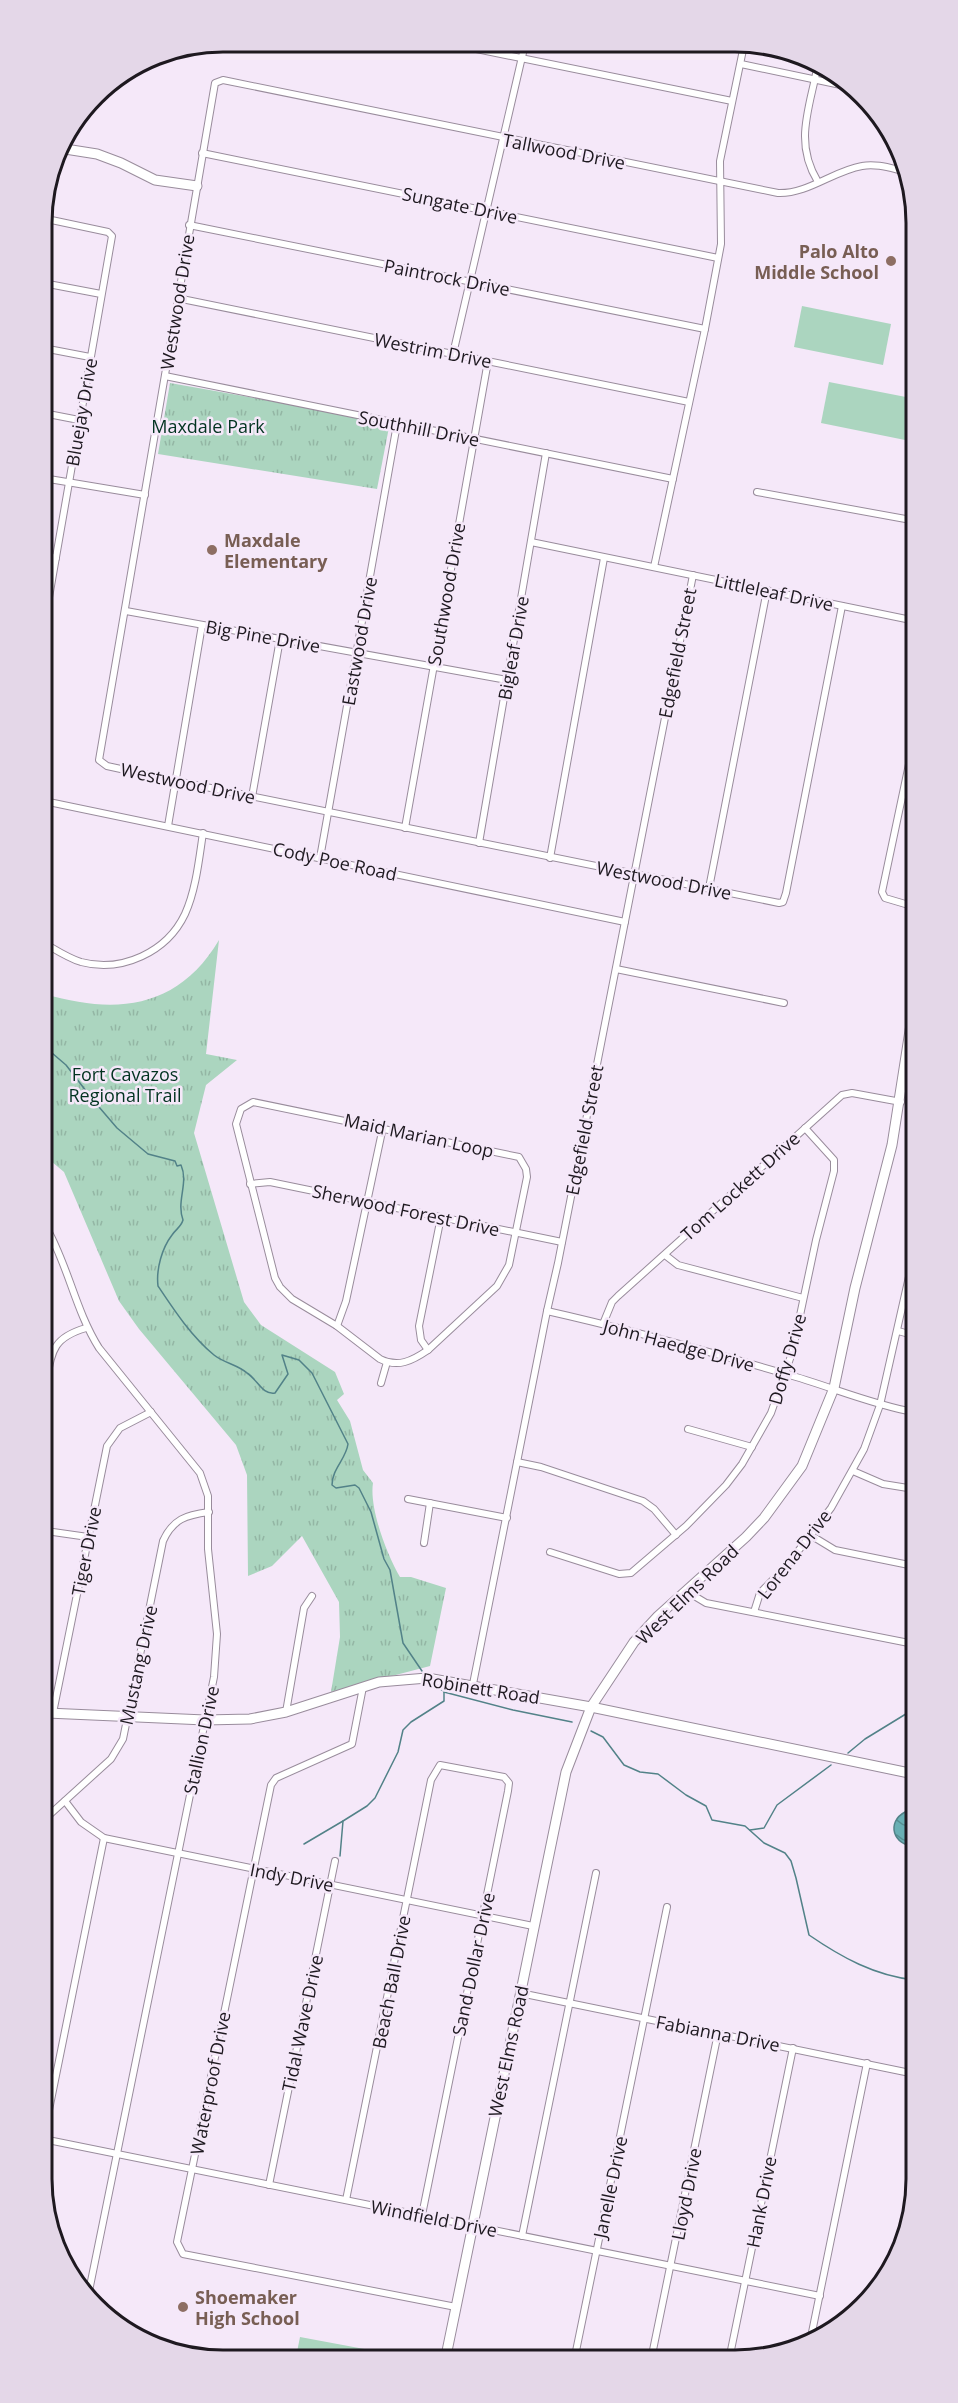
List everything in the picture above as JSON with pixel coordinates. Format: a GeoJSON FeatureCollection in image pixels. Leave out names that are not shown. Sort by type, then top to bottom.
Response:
{"type":"FeatureCollection","features":[{"type":"Feature","properties":{"kind":"main road"},"geometry":{"type":"LineString","coordinates":[[69,150],[97,154],[155,180],[197,186]]}},
{"type":"Feature","properties":{"kind":"main road","name":"West Elms Road"},"geometry":{"type":"LineString","coordinates":[[447,2350],[566,1772],[591,1707],[634,1642],[658,1616],[746,1538],[802,1466],[834,1388],[855,1288],[892,1145],[906,1067]]}},
{"type":"Feature","properties":{"kind":"main road","name":"Robinett Road"},"geometry":{"type":"LineString","coordinates":[[53,1713],[205,1720],[250,1719],[286,1712],[379,1682],[411,1678],[442,1679],[591,1707],[905,1772]]}},
{"type":"Feature","properties":{"kind":"street"},"geometry":{"type":"LineString","coordinates":[[493,53],[732,101]]}},
{"type":"Feature","properties":{"kind":"street"},"geometry":{"type":"LineString","coordinates":[[453,354],[523,53]]}},
{"type":"Feature","properties":{"kind":"street"},"geometry":{"type":"LineString","coordinates":[[654,567],[718,258],[722,225],[720,161],[743,53]]}},
{"type":"Feature","properties":{"kind":"street"},"geometry":{"type":"LineString","coordinates":[[741,64],[833,84]]}},
{"type":"Feature","properties":{"kind":"street"},"geometry":{"type":"LineString","coordinates":[[816,73],[804,136],[809,165],[818,182]]}},
{"type":"Feature","properties":{"kind":"street","name":"Tallwood Drive"},"geometry":{"type":"LineString","coordinates":[[218,81],[223,80],[719,182],[787,193],[852,168],[869,165],[897,170]]}},
{"type":"Feature","properties":{"kind":"street","name":"Westwood Drive"},"geometry":{"type":"LineString","coordinates":[[218,81],[212,88],[146,495],[99,760],[107,766],[252,797],[780,903],[784,899],[788,881],[842,606]]}},
{"type":"Feature","properties":{"kind":"street","name":"Sungate Drive"},"geometry":{"type":"LineString","coordinates":[[202,153],[718,258]]}},
{"type":"Feature","properties":{"kind":"street","name":"Bluejay Drive"},"geometry":{"type":"LineString","coordinates":[[53,221],[110,234],[53,574]]}},
{"type":"Feature","properties":{"kind":"street","name":"Paintrock Drive"},"geometry":{"type":"LineString","coordinates":[[189,225],[705,329]]}},
{"type":"Feature","properties":{"kind":"street"},"geometry":{"type":"LineString","coordinates":[[53,284],[101,294]]}},
{"type":"Feature","properties":{"kind":"street","name":"Westrim Drive"},"geometry":{"type":"LineString","coordinates":[[177,298],[689,402]]}},
{"type":"Feature","properties":{"kind":"street"},"geometry":{"type":"LineString","coordinates":[[53,350],[90,357]]}},
{"type":"Feature","properties":{"kind":"street","name":"Southwood Drive"},"geometry":{"type":"LineString","coordinates":[[405,828],[472,438],[488,361]]}},
{"type":"Feature","properties":{"kind":"street","name":"Southhill Drive"},"geometry":{"type":"LineString","coordinates":[[165,376],[673,479]]}},
{"type":"Feature","properties":{"kind":"street"},"geometry":{"type":"LineString","coordinates":[[53,414],[79,420]]}},
{"type":"Feature","properties":{"kind":"street","name":"Eastwood Drive"},"geometry":{"type":"LineString","coordinates":[[320,858],[397,424]]}},
{"type":"Feature","properties":{"kind":"street","name":"Bigleaf Drive"},"geometry":{"type":"LineString","coordinates":[[479,843],[546,453]]}},
{"type":"Feature","properties":{"kind":"street"},"geometry":{"type":"LineString","coordinates":[[53,480],[146,495]]}},
{"type":"Feature","properties":{"kind":"street"},"geometry":{"type":"LineString","coordinates":[[757,492],[906,519]]}},
{"type":"Feature","properties":{"kind":"street","name":"Littleleaf Drive"},"geometry":{"type":"LineString","coordinates":[[531,542],[906,619]]}},
{"type":"Feature","properties":{"kind":"street"},"geometry":{"type":"LineString","coordinates":[[550,858],[604,558]]}},
{"type":"Feature","properties":{"kind":"street","name":"Edgefield Street"},"geometry":{"type":"LineString","coordinates":[[473,1684],[626,922],[693,575]]}},
{"type":"Feature","properties":{"kind":"street"},"geometry":{"type":"LineString","coordinates":[[709,888],[767,590]]}},
{"type":"Feature","properties":{"kind":"street","name":"Big Pine Drive"},"geometry":{"type":"LineString","coordinates":[[126,611],[507,680]]}},
{"type":"Feature","properties":{"kind":"street"},"geometry":{"type":"LineString","coordinates":[[168,826],[202,625]]}},
{"type":"Feature","properties":{"kind":"street"},"geometry":{"type":"LineString","coordinates":[[252,797],[280,639]]}},
{"type":"Feature","properties":{"kind":"street"},"geometry":{"type":"LineString","coordinates":[[906,780],[882,892],[885,898],[906,904]]}},
{"type":"Feature","properties":{"kind":"street","name":"Cody Poe Road"},"geometry":{"type":"LineString","coordinates":[[53,803],[626,922]]}},
{"type":"Feature","properties":{"kind":"street"},"geometry":{"type":"LineString","coordinates":[[53,947],[72,958],[99,965],[133,960],[154,950],[170,937],[186,912],[192,893],[202,833]]}},
{"type":"Feature","properties":{"kind":"street"},"geometry":{"type":"LineString","coordinates":[[616,969],[784,1003]]}},
{"type":"Feature","properties":{"kind":"street","name":"Tom Lockett Drive"},"geometry":{"type":"LineString","coordinates":[[603,1324],[612,1302],[805,1128],[846,1094],[901,1102]]}},
{"type":"Feature","properties":{"kind":"street","name":"Maid Marian Loop"},"geometry":{"type":"LineString","coordinates":[[260,1102],[519,1157],[526,1169],[527,1178],[509,1265],[497,1286],[428,1350],[409,1362],[387,1362],[337,1326],[292,1299],[280,1287],[275,1278],[250,1184],[236,1124],[237,1116],[246,1104],[260,1102]]}},
{"type":"Feature","properties":{"kind":"street"},"geometry":{"type":"LineString","coordinates":[[337,1326],[346,1301],[383,1128]]}},
{"type":"Feature","properties":{"kind":"street","name":"Doffy Drive"},"geometry":{"type":"LineString","coordinates":[[550,1552],[625,1575],[635,1571],[676,1535],[726,1485],[752,1447],[771,1413],[786,1374],[835,1166],[830,1155],[805,1128]]}},
{"type":"Feature","properties":{"kind":"street","name":"Sherwood Forest Drive"},"geometry":{"type":"LineString","coordinates":[[250,1184],[270,1182],[562,1242]]}},
{"type":"Feature","properties":{"kind":"street"},"geometry":{"type":"LineString","coordinates":[[428,1350],[421,1340],[419,1326],[441,1217]]}},
{"type":"Feature","properties":{"kind":"street","name":"Stallion Drive"},"geometry":{"type":"LineString","coordinates":[[53,1241],[62,1258],[86,1328],[99,1348],[200,1473],[208,1496],[208,1549],[217,1634],[214,1677],[90,2286]]}},
{"type":"Feature","properties":{"kind":"street"},"geometry":{"type":"LineString","coordinates":[[665,1255],[678,1265],[803,1298]]}},
{"type":"Feature","properties":{"kind":"street","name":"Lorena Drive"},"geometry":{"type":"LineString","coordinates":[[754,1612],[760,1593],[812,1536],[853,1471],[880,1405],[905,1295]]}},
{"type":"Feature","properties":{"kind":"street","name":"John Haedge Drive"},"geometry":{"type":"LineString","coordinates":[[547,1311],[786,1374],[880,1405],[905,1410]]}},
{"type":"Feature","properties":{"kind":"street"},"geometry":{"type":"LineString","coordinates":[[53,1349],[64,1336],[86,1328]]}},
{"type":"Feature","properties":{"kind":"street"},"geometry":{"type":"LineString","coordinates":[[898,1331],[905,1333]]}},
{"type":"Feature","properties":{"kind":"street"},"geometry":{"type":"LineString","coordinates":[[381,1383],[387,1362]]}},
{"type":"Feature","properties":{"kind":"street","name":"Tiger Drive"},"geometry":{"type":"LineString","coordinates":[[53,1699],[110,1440],[127,1423],[151,1412]]}},
{"type":"Feature","properties":{"kind":"street"},"geometry":{"type":"LineString","coordinates":[[688,1429],[752,1447]]}},
{"type":"Feature","properties":{"kind":"street"},"geometry":{"type":"LineString","coordinates":[[517,1462],[542,1467],[643,1501],[654,1509],[676,1535]]}},
{"type":"Feature","properties":{"kind":"street"},"geometry":{"type":"LineString","coordinates":[[853,1471],[883,1484],[905,1488]]}},
{"type":"Feature","properties":{"kind":"street"},"geometry":{"type":"LineString","coordinates":[[408,1499],[507,1518]]}},
{"type":"Feature","properties":{"kind":"street"},"geometry":{"type":"LineString","coordinates":[[424,1543],[430,1503]]}},
{"type":"Feature","properties":{"kind":"street","name":"Mustang Drive"},"geometry":{"type":"LineString","coordinates":[[53,1812],[111,1759],[123,1739],[163,1541],[174,1523],[186,1515],[209,1512]]}},
{"type":"Feature","properties":{"kind":"street"},"geometry":{"type":"LineString","coordinates":[[53,1532],[88,1537]]}},
{"type":"Feature","properties":{"kind":"street"},"geometry":{"type":"LineString","coordinates":[[812,1536],[835,1550],[905,1564]]}},
{"type":"Feature","properties":{"kind":"street"},"geometry":{"type":"LineString","coordinates":[[690,1589],[696,1597],[706,1602],[905,1642]]}},
{"type":"Feature","properties":{"kind":"street"},"geometry":{"type":"LineString","coordinates":[[286,1712],[304,1608],[312,1596]]}},
{"type":"Feature","properties":{"kind":"street","name":"Waterproof Drive"},"geometry":{"type":"LineString","coordinates":[[363,1687],[352,1744],[272,1781],[177,2242],[183,2254],[456,2307]]}},
{"type":"Feature","properties":{"kind":"street","name":"Beach Ball Drive"},"geometry":{"type":"LineString","coordinates":[[346,2200],[432,1780],[440,1765]]}},
{"type":"Feature","properties":{"kind":"street","name":"Sand Dollar Drive"},"geometry":{"type":"LineString","coordinates":[[422,2215],[509,1783],[504,1777],[440,1765]]}},
{"type":"Feature","properties":{"kind":"street","name":"Indy Drive"},"geometry":{"type":"LineString","coordinates":[[65,1801],[81,1822],[104,1838],[534,1926]]}},
{"type":"Feature","properties":{"kind":"street"},"geometry":{"type":"LineString","coordinates":[[53,2090],[104,1838]]}},
{"type":"Feature","properties":{"kind":"street","name":"Tidal Wave Drive"},"geometry":{"type":"LineString","coordinates":[[269,2185],[335,1861]]}},
{"type":"Feature","properties":{"kind":"street"},"geometry":{"type":"LineString","coordinates":[[522,2236],[596,1873]]}},
{"type":"Feature","properties":{"kind":"street","name":"Janelle Drive"},"geometry":{"type":"LineString","coordinates":[[576,2350],[667,1906]]}},
{"type":"Feature","properties":{"kind":"street","name":"Fabianna Drive"},"geometry":{"type":"LineString","coordinates":[[520,1993],[905,2072]]}},
{"type":"Feature","properties":{"kind":"street","name":"Lloyd Drive"},"geometry":{"type":"LineString","coordinates":[[653,2350],[718,2033]]}},
{"type":"Feature","properties":{"kind":"street","name":"Hank Drive"},"geometry":{"type":"LineString","coordinates":[[731,2350],[793,2048]]}},
{"type":"Feature","properties":{"kind":"street"},"geometry":{"type":"LineString","coordinates":[[812,2332],[867,2063]]}},
{"type":"Feature","properties":{"kind":"street","name":"Windfield Drive"},"geometry":{"type":"LineString","coordinates":[[53,2141],[820,2296]]}},
{"type":"Feature","properties":{"kind":"green space"},"geometry":{"type":"Polygon","coordinates":[[[802,306],[891,324],[883,365],[794,347],[802,306]]]}},
{"type":"Feature","properties":{"kind":"green space"},"geometry":{"type":"Polygon","coordinates":[[[829,382],[906,397],[906,440],[821,423],[829,382]]]}},
{"type":"Feature","properties":{"kind":"green space","name":"Maxdale Park"},"geometry":{"type":"Polygon","coordinates":[[[170,383],[390,422],[377,489],[158,454],[170,383]]]}},
{"type":"Feature","properties":{"kind":"green space"},"geometry":{"type":"Polygon","coordinates":[[[184,411],[196,414],[193,434],[180,432],[184,411]]]}},
{"type":"Feature","properties":{"kind":"green space","name":"Fort Cavazos Regional Trail"},"geometry":{"type":"Polygon","coordinates":[[[219,940],[206,1054],[237,1060],[206,1085],[194,1133],[244,1302],[261,1325],[335,1372],[344,1394],[337,1400],[350,1421],[363,1470],[373,1483],[372,1493],[376,1518],[395,1568],[400,1577],[411,1577],[446,1588],[430,1666],[331,1692],[340,1637],[339,1602],[302,1536],[272,1566],[248,1576],[247,1475],[236,1445],[139,1329],[119,1301],[64,1172],[53,1163],[53,996],[96,1004],[143,1001],[165,993],[184,981],[203,963],[219,940]]]}},
{"type":"Feature","properties":{"kind":"green space"},"geometry":{"type":"Polygon","coordinates":[[[300,2337],[370,2350],[297,2350],[300,2337]]]}},
{"type":"Feature","properties":{"kind":"water"},"geometry":{"type":"Polygon","coordinates":[[[905,1812],[905,1844],[897,1838],[895,1833],[895,1822],[905,1812]]]}},
{"type":"Feature","properties":{"kind":"waterway"},"geometry":{"type":"LineString","coordinates":[[53,1054],[66,1065],[117,1128],[148,1154],[175,1161],[177,1166],[181,1165],[184,1179],[181,1206],[183,1220],[165,1246],[159,1266],[158,1286],[190,1331],[214,1355],[243,1370],[267,1392],[275,1393],[288,1374],[282,1355],[299,1360],[312,1373],[348,1444],[334,1474],[332,1485],[336,1488],[355,1485],[359,1488],[371,1512],[384,1559],[390,1570],[403,1643],[422,1671]]}},
{"type":"Feature","properties":{"kind":"waterway"},"geometry":{"type":"LineString","coordinates":[[340,1856],[343,1821],[367,1806],[375,1798],[398,1752],[403,1730],[411,1722],[444,1701],[444,1691],[428,1683]]}},
{"type":"Feature","properties":{"kind":"waterway"},"geometry":{"type":"LineString","coordinates":[[444,1692],[572,1722]]}},
{"type":"Feature","properties":{"kind":"waterway"},"geometry":{"type":"LineString","coordinates":[[848,1753],[865,1739],[905,1714]]}},
{"type":"Feature","properties":{"kind":"waterway"},"geometry":{"type":"LineString","coordinates":[[591,1731],[603,1737],[624,1765],[640,1772],[658,1774],[686,1795],[706,1806],[712,1820],[745,1826],[764,1843],[785,1853],[791,1861],[796,1878],[809,1935],[833,1951],[872,1970],[905,1979]]}},
{"type":"Feature","properties":{"kind":"waterway"},"geometry":{"type":"LineString","coordinates":[[750,1830],[764,1828],[777,1805],[831,1765]]}},
{"type":"Feature","properties":{"kind":"waterway"},"geometry":{"type":"LineString","coordinates":[[304,1844],[343,1821]]}},
{"type":"Feature","properties":{"kind":"place","name":"Palo Alto Middle School"},"geometry":{"type":"Point","coordinates":[891,261]}},
{"type":"Feature","properties":{"kind":"place","name":"Maxdale Elementary"},"geometry":{"type":"Point","coordinates":[212,550]}},
{"type":"Feature","properties":{"kind":"place","name":"Shoemaker High School"},"geometry":{"type":"Point","coordinates":[183,2307]}}]}
